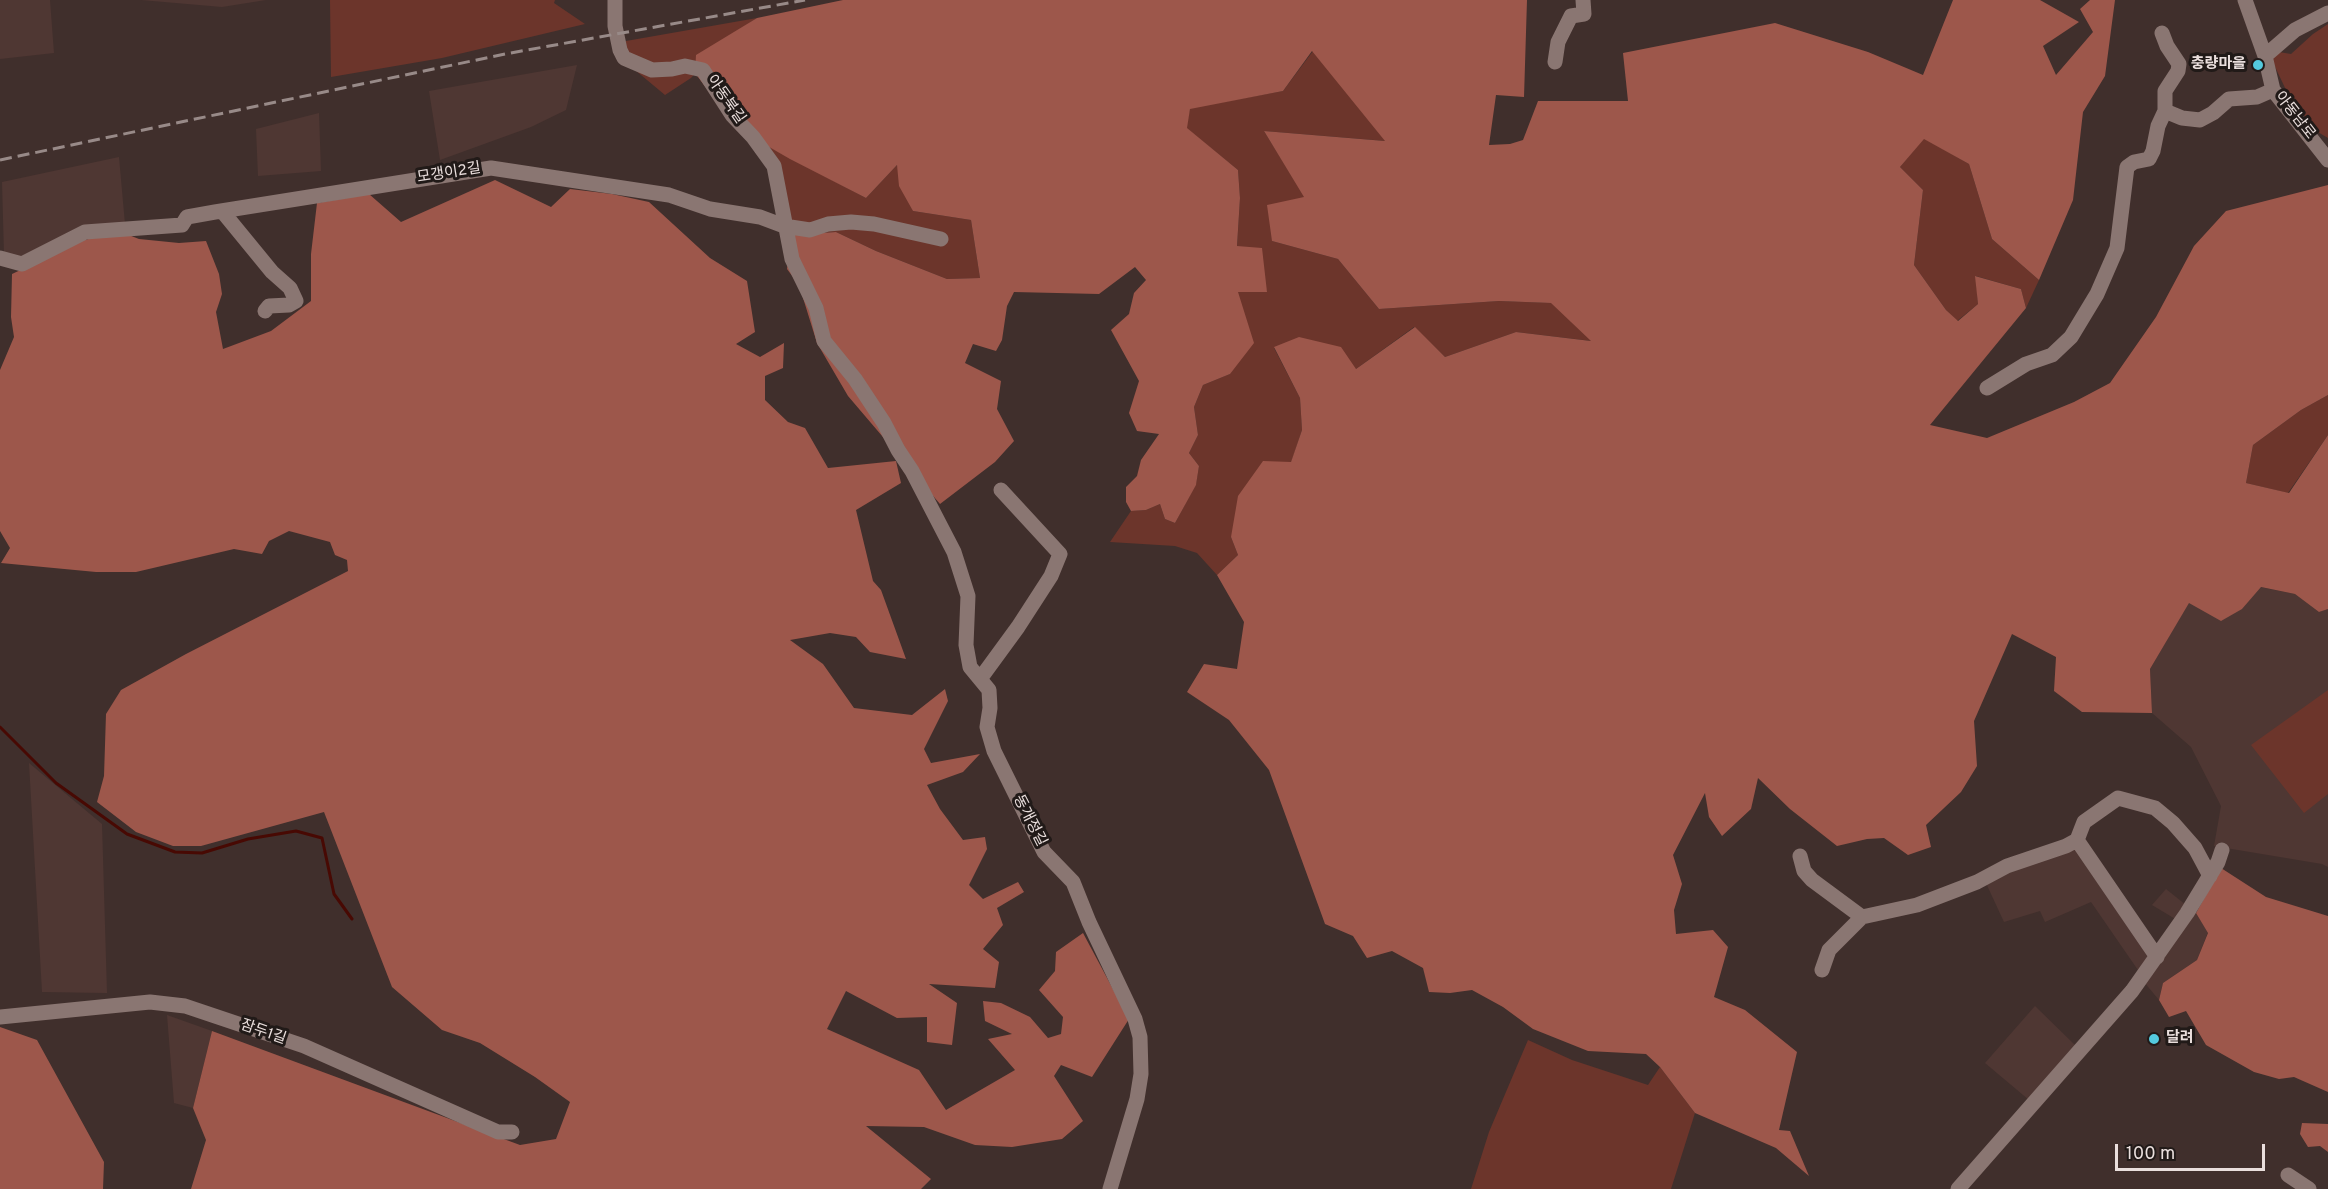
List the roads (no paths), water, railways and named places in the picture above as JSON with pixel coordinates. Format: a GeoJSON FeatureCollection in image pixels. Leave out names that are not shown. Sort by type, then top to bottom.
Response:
{"type":"FeatureCollection","features":[{"type":"Feature","properties":{"kind":"street","name":"아동북길"},"geometry":{"type":"LineString","coordinates":[[615,0],[615,26],[624,58],[652,70],[685,66],[703,70],[709,77],[732,115],[753,137],[774,166],[784,226]]}},
{"type":"Feature","properties":{"kind":"street"},"geometry":{"type":"LineString","coordinates":[[1555,62],[1558,42],[1571,16],[1584,14],[1583,0]]}},
{"type":"Feature","properties":{"kind":"street","name":"아동남로"},"geometry":{"type":"LineString","coordinates":[[2245,0],[2265,56],[2273,90],[2328,160]]}},
{"type":"Feature","properties":{"kind":"street"},"geometry":{"type":"LineString","coordinates":[[2265,56],[2295,30],[2328,13]]}},
{"type":"Feature","properties":{"kind":"street"},"geometry":{"type":"LineString","coordinates":[[1987,388],[2026,364],[2052,355],[2071,337],[2097,294],[2117,248],[2127,167],[2134,162],[2149,159],[2158,126],[2165,111],[2165,91],[2178,71],[2179,64],[2167,46],[2162,33]]}},
{"type":"Feature","properties":{"kind":"street"},"geometry":{"type":"LineString","coordinates":[[2165,111],[2182,118],[2200,120],[2213,114],[2229,99],[2257,97],[2273,90]]}},
{"type":"Feature","properties":{"kind":"street","name":"모갱이2길"},"geometry":{"type":"LineString","coordinates":[[0,258],[22,264],[85,232],[182,225],[187,217],[491,168],[669,195],[710,209],[760,217],[784,226],[810,230],[828,224],[851,222],[874,224],[941,239]]}},
{"type":"Feature","properties":{"kind":"street"},"geometry":{"type":"LineString","coordinates":[[222,211],[272,272],[290,288],[296,301],[289,305],[269,306],[265,311]]}},
{"type":"Feature","properties":{"kind":"street","name":"동개정길"},"geometry":{"type":"LineString","coordinates":[[784,226],[792,259],[816,308],[824,341],[855,379],[884,423],[952,548],[968,596],[966,645],[970,667],[989,690],[990,708],[987,727],[994,751],[1044,852],[1073,882],[1089,922],[1135,1019],[1140,1036],[1141,1074],[1137,1099],[1110,1189]]}},
{"type":"Feature","properties":{"kind":"street"},"geometry":{"type":"LineString","coordinates":[[980,679],[1051,576],[1060,554],[1001,490]]}},
{"type":"Feature","properties":{"kind":"street"},"geometry":{"type":"LineString","coordinates":[[1822,970],[1829,950],[1862,917],[1917,905],[1977,882],[2001,868],[2066,846],[2077,840],[2084,822],[2118,798],[2155,808],[2173,823],[2194,848],[2210,876]]}},
{"type":"Feature","properties":{"kind":"street"},"geometry":{"type":"LineString","coordinates":[[2077,840],[2157,957]]}},
{"type":"Feature","properties":{"kind":"street"},"geometry":{"type":"LineString","coordinates":[[1958,1189],[2132,991],[2210,876],[2222,850]]}},
{"type":"Feature","properties":{"kind":"street"},"geometry":{"type":"LineString","coordinates":[[1800,856],[1804,871],[1812,880],[1862,917]]}},
{"type":"Feature","properties":{"kind":"street","name":"잠두1길"},"geometry":{"type":"LineString","coordinates":[[0,1017],[150,1002],[185,1006],[304,1046],[498,1132],[512,1132]]}},
{"type":"Feature","properties":{"kind":"street"},"geometry":{"type":"LineString","coordinates":[[2288,1175],[2310,1189]]}},
{"type":"Feature","properties":{"kind":"waterway"},"geometry":{"type":"LineString","coordinates":[[0,727],[56,783],[127,834],[175,852],[202,853],[248,839],[296,831],[322,838],[334,894],[352,919]]}},
{"type":"Feature","properties":{"kind":"railway"},"geometry":{"type":"LineString","coordinates":[[0,160],[505,54],[805,0]]}},
{"type":"Feature","properties":{"kind":"place","name":"충량마을"},"geometry":{"type":"Point","coordinates":[2258,65]}},
{"type":"Feature","properties":{"kind":"place","name":"달려"},"geometry":{"type":"Point","coordinates":[2154,1039]}}]}
